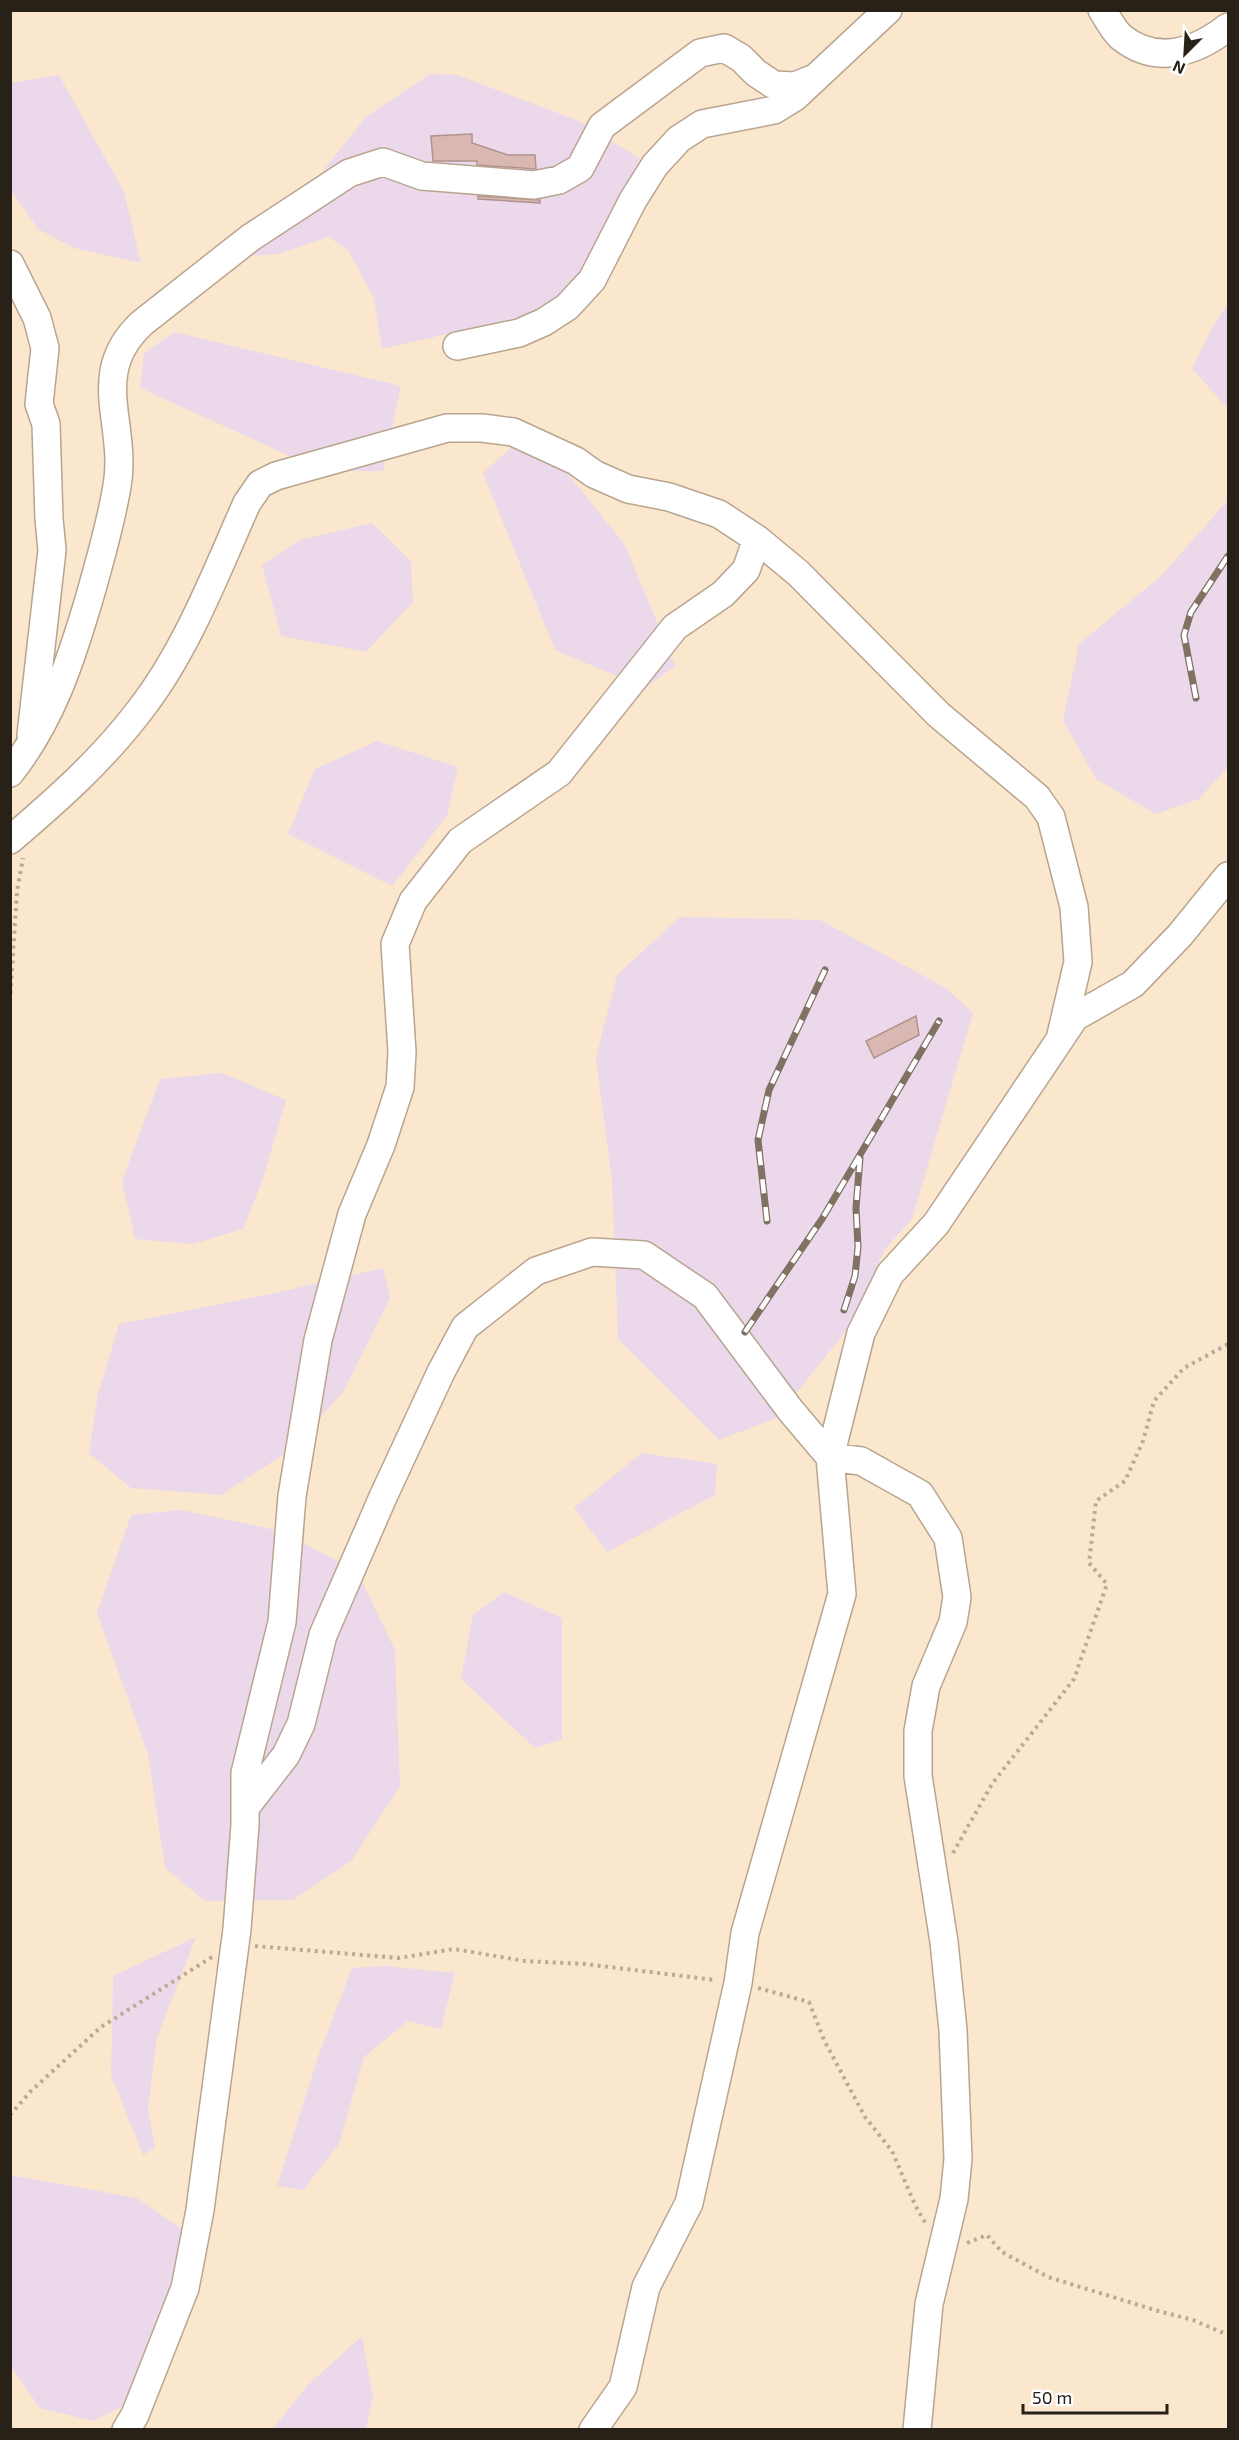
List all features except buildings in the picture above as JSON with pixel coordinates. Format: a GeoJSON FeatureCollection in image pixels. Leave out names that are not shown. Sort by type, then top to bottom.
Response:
{"type":"FeatureCollection","features":[{"type":"Feature","properties":{"kind":"street"},"geometry":{"type":"LineString","coordinates":[[457,346],[519,333],[544,322],[567,307],[592,280],[633,200],[655,165],[679,139],[702,124],[774,110],[795,97],[888,10]]}},
{"type":"Feature","properties":{"kind":"street"},"geometry":{"type":"LineString","coordinates":[[1102,10],[1120,36],[1143,50],[1175,53],[1208,43],[1228,27]]}},
{"type":"Feature","properties":{"kind":"street"},"geometry":{"type":"LineString","coordinates":[[10,773],[29,749],[53,706],[71,662],[109,528],[118,482],[117,436],[111,393],[114,367],[120,350],[130,334],[142,322],[250,238],[350,173],[384,162],[430,176],[474,178],[534,185],[559,180],[580,168],[602,126],[700,53],[724,48],[741,58],[756,74],[774,85],[795,86],[812,79]]}},
{"type":"Feature","properties":{"kind":"street"},"geometry":{"type":"LineString","coordinates":[[10,264],[37,318],[45,348],[39,404],[46,424],[52,550],[29,749]]}},
{"type":"Feature","properties":{"kind":"street"},"geometry":{"type":"LineString","coordinates":[[19,832],[92,766],[141,710],[188,634],[247,503],[260,484],[276,476],[447,428],[482,428],[513,432],[576,461],[594,474],[628,489],[669,497],[719,514],[757,539],[798,573],[939,715],[1038,796],[1051,817],[1074,908],[1078,962],[1060,1039]]}},
{"type":"Feature","properties":{"kind":"street"},"geometry":{"type":"LineString","coordinates":[[126,2430],[135,2415],[185,2288],[200,2210],[234,1947],[245,1808],[245,1773],[282,1622],[292,1496],[318,1340],[352,1214],[381,1145],[400,1087],[402,1053],[395,944],[413,901],[460,841],[559,773],[675,627],[723,594],[746,570],[757,539]]}},
{"type":"Feature","properties":{"kind":"street"},"geometry":{"type":"LineString","coordinates":[[593,2430],[623,2387],[646,2287],[689,2203],[738,1983],[746,1933],[842,1594],[830,1457],[861,1333],[890,1274],[936,1224],[1075,1017],[1133,984],[1180,935],[1228,876]]}},
{"type":"Feature","properties":{"kind":"street"},"geometry":{"type":"LineString","coordinates":[[245,1808],[286,1755],[301,1724],[323,1635],[441,1372],[465,1328],[536,1271],[592,1252],[644,1255],[705,1296],[791,1411],[830,1457],[861,1461],[920,1494],[948,1538],[957,1597],[953,1622],[926,1686],[918,1731],[918,1776],[944,1942],[953,2030],[958,2159],[954,2199],[929,2304],[917,2430]]}},
{"type":"Feature","properties":{"kind":"path"},"geometry":{"type":"LineString","coordinates":[[10,1000],[19,832]]}},
{"type":"Feature","properties":{"kind":"path"},"geometry":{"type":"LineString","coordinates":[[952,1854],[992,1784],[1074,1679],[1107,1584],[1089,1563],[1096,1501],[1125,1481],[1143,1441],[1154,1401],[1184,1368],[1228,1344]]}},
{"type":"Feature","properties":{"kind":"path"},"geometry":{"type":"LineString","coordinates":[[10,2115],[31,2091],[101,2027],[226,1948],[264,1945],[399,1958],[454,1949],[525,1961],[585,1964],[738,1983],[809,2002],[824,2040],[866,2117],[892,2151],[915,2205],[942,2251],[987,2235],[1002,2252],[1048,2277],[1158,2311],[1193,2319],[1228,2335]]}},
{"type":"Feature","properties":{"kind":"shaded area"},"geometry":{"type":"Polygon","coordinates":[[[430,74],[457,75],[579,121],[640,159],[582,270],[553,302],[529,315],[382,349],[374,298],[348,250],[328,237],[278,254],[246,256],[311,186],[366,117],[430,74]]]}},
{"type":"Feature","properties":{"kind":"shaded area"},"geometry":{"type":"Polygon","coordinates":[[[59,75],[124,192],[141,263],[74,248],[38,229],[11,190],[11,83],[59,75]]]}},
{"type":"Feature","properties":{"kind":"shaded area"},"geometry":{"type":"Polygon","coordinates":[[[1228,303],[1228,408],[1192,369],[1210,332],[1228,303]]]}},
{"type":"Feature","properties":{"kind":"shaded area"},"geometry":{"type":"Polygon","coordinates":[[[174,332],[401,386],[383,471],[323,471],[140,388],[144,354],[174,332]]]}},
{"type":"Feature","properties":{"kind":"shaded area"},"geometry":{"type":"Polygon","coordinates":[[[521,439],[549,450],[625,545],[675,666],[645,688],[555,650],[483,473],[521,439]]]}},
{"type":"Feature","properties":{"kind":"shaded area"},"geometry":{"type":"Polygon","coordinates":[[[1228,500],[1228,767],[1199,799],[1156,814],[1097,780],[1063,721],[1079,644],[1161,576],[1228,500]]]}},
{"type":"Feature","properties":{"kind":"shaded area"},"geometry":{"type":"Polygon","coordinates":[[[372,523],[411,561],[413,602],[366,652],[281,636],[262,565],[300,540],[372,523]]]}},
{"type":"Feature","properties":{"kind":"shaded area"},"geometry":{"type":"Polygon","coordinates":[[[377,741],[458,767],[447,816],[392,886],[288,834],[315,769],[377,741]]]}},
{"type":"Feature","properties":{"kind":"shaded area"},"geometry":{"type":"Polygon","coordinates":[[[680,917],[820,920],[946,988],[973,1013],[912,1219],[885,1249],[851,1325],[776,1418],[719,1440],[618,1339],[612,1181],[596,1058],[617,975],[680,917]]]}},
{"type":"Feature","properties":{"kind":"shaded area"},"geometry":{"type":"Polygon","coordinates":[[[222,1073],[286,1100],[263,1179],[243,1229],[193,1244],[135,1239],[122,1181],[160,1079],[222,1073]]]}},
{"type":"Feature","properties":{"kind":"shaded area"},"geometry":{"type":"Polygon","coordinates":[[[383,1268],[390,1298],[343,1392],[292,1449],[221,1495],[131,1488],[89,1453],[98,1394],[119,1324],[271,1294],[383,1268]]]}},
{"type":"Feature","properties":{"kind":"shaded area"},"geometry":{"type":"Polygon","coordinates":[[[642,1453],[717,1464],[715,1495],[607,1552],[574,1508],[642,1453]]]}},
{"type":"Feature","properties":{"kind":"shaded area"},"geometry":{"type":"Polygon","coordinates":[[[182,1510],[280,1531],[357,1571],[395,1650],[400,1786],[352,1860],[293,1900],[205,1901],[165,1868],[148,1754],[97,1613],[131,1515],[182,1510]]]}},
{"type":"Feature","properties":{"kind":"shaded area"},"geometry":{"type":"Polygon","coordinates":[[[504,1592],[562,1618],[562,1739],[535,1748],[461,1679],[473,1615],[504,1592]]]}},
{"type":"Feature","properties":{"kind":"shaded area"},"geometry":{"type":"Polygon","coordinates":[[[196,1937],[157,2038],[148,2109],[155,2148],[143,2155],[111,2075],[113,1976],[196,1937]]]}},
{"type":"Feature","properties":{"kind":"shaded area"},"geometry":{"type":"Polygon","coordinates":[[[386,1966],[455,1973],[441,2029],[408,2021],[364,2057],[339,2144],[303,2190],[277,2186],[319,2054],[352,1968],[386,1966]]]}},
{"type":"Feature","properties":{"kind":"shaded area"},"geometry":{"type":"Polygon","coordinates":[[[10,2175],[137,2198],[188,2233],[170,2298],[128,2404],[93,2421],[40,2408],[11,2367],[10,2175]]]}},
{"type":"Feature","properties":{"kind":"shaded area"},"geometry":{"type":"Polygon","coordinates":[[[362,2336],[373,2397],[366,2429],[273,2429],[308,2385],[362,2336]]]}},
{"type":"Feature","properties":{"kind":"railway"},"geometry":{"type":"LineString","coordinates":[[1196,698],[1184,635],[1191,612],[1228,556]]}},
{"type":"Feature","properties":{"kind":"railway"},"geometry":{"type":"LineString","coordinates":[[767,1221],[758,1140],[769,1090],[825,970]]}},
{"type":"Feature","properties":{"kind":"railway"},"geometry":{"type":"LineString","coordinates":[[745,1332],[822,1219],[939,1021]]}},
{"type":"Feature","properties":{"kind":"railway"},"geometry":{"type":"LineString","coordinates":[[844,1310],[855,1276],[858,1247],[856,1208],[860,1158]]}}]}
